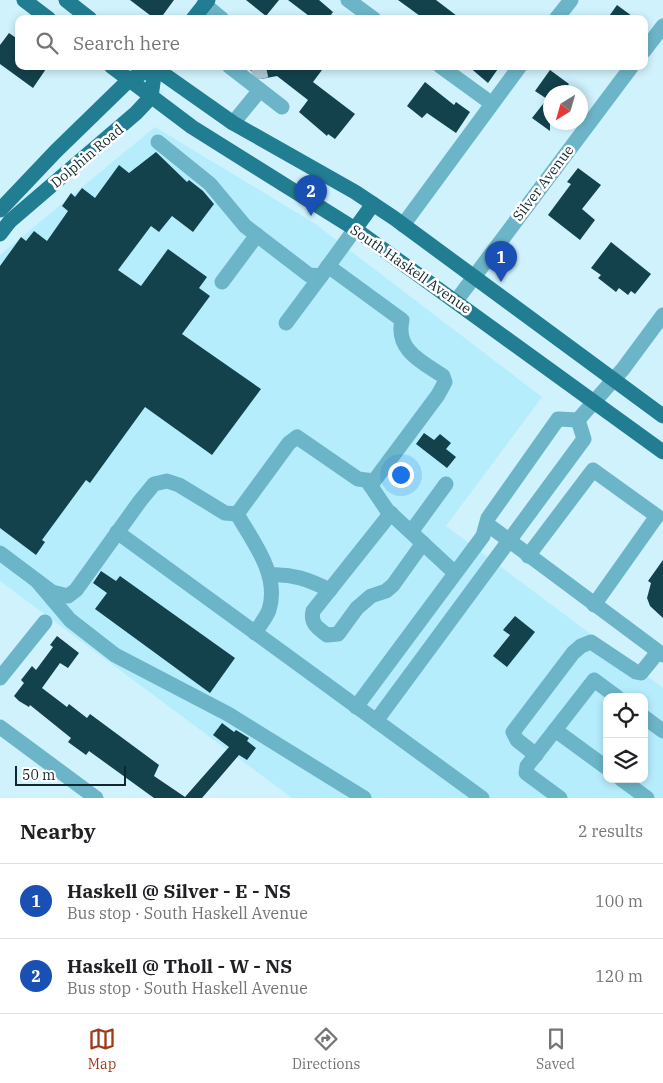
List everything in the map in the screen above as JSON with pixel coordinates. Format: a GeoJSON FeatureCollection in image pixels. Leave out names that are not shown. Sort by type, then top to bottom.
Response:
{"type":"FeatureCollection","features":[{"type":"Feature","properties":{"kind":"main road"},"geometry":{"type":"LineString","coordinates":[[24,0],[43,15]]}},
{"type":"Feature","properties":{"kind":"main road"},"geometry":{"type":"LineString","coordinates":[[66,0],[85,15]]}},
{"type":"Feature","properties":{"kind":"main road"},"geometry":{"type":"LineString","coordinates":[[196,15],[206,2]]}},
{"type":"Feature","properties":{"kind":"main road","name":"South Haskell Avenue"},"geometry":{"type":"LineString","coordinates":[[116,70],[192,127],[355,229],[663,452]]}},
{"type":"Feature","properties":{"kind":"main road","name":"Dolphin Road"},"geometry":{"type":"LineString","coordinates":[[3,203],[129,80],[148,70]]}},
{"type":"Feature","properties":{"kind":"main road"},"geometry":{"type":"LineString","coordinates":[[151,97],[154,70]]}},
{"type":"Feature","properties":{"kind":"main road"},"geometry":{"type":"LineString","coordinates":[[158,70],[233,123],[373,204],[663,416]]}},
{"type":"Feature","properties":{"kind":"main road","name":"Dolphin Road"},"geometry":{"type":"LineString","coordinates":[[0,234],[10,221],[125,124],[151,97]]}},
{"type":"Feature","properties":{"kind":"main road"},"geometry":{"type":"LineString","coordinates":[[355,229],[373,204]]}},
{"type":"Feature","properties":{"kind":"street"},"geometry":{"type":"LineString","coordinates":[[348,0],[369,15]]}},
{"type":"Feature","properties":{"kind":"street"},"geometry":{"type":"LineString","coordinates":[[559,15],[571,0]]}},
{"type":"Feature","properties":{"kind":"street"},"geometry":{"type":"LineString","coordinates":[[206,2],[218,15]]}},
{"type":"Feature","properties":{"kind":"street"},"geometry":{"type":"LineString","coordinates":[[648,45],[663,26]]}},
{"type":"Feature","properties":{"kind":"street"},"geometry":{"type":"LineString","coordinates":[[236,70],[254,81],[282,107]]}},
{"type":"Feature","properties":{"kind":"street"},"geometry":{"type":"LineString","coordinates":[[446,70],[491,103]]}},
{"type":"Feature","properties":{"kind":"street"},"geometry":{"type":"LineString","coordinates":[[403,225],[517,70]]}},
{"type":"Feature","properties":{"kind":"street","name":"Silver Avenue"},"geometry":{"type":"LineString","coordinates":[[456,301],[629,70]]}},
{"type":"Feature","properties":{"kind":"street"},"geometry":{"type":"LineString","coordinates":[[233,123],[254,81]]}},
{"type":"Feature","properties":{"kind":"street"},"geometry":{"type":"LineString","coordinates":[[158,142],[210,184],[238,219],[309,275],[324,271],[402,320],[400,334],[403,344],[413,356],[443,376],[444,382],[438,395],[374,481],[368,482],[358,479],[297,437],[289,443],[237,514]]}},
{"type":"Feature","properties":{"kind":"street"},"geometry":{"type":"LineString","coordinates":[[286,323],[355,229]]}},
{"type":"Feature","properties":{"kind":"street"},"geometry":{"type":"LineString","coordinates":[[222,282],[257,235]]}},
{"type":"Feature","properties":{"kind":"street"},"geometry":{"type":"LineString","coordinates":[[578,420],[614,379],[663,315]]}},
{"type":"Feature","properties":{"kind":"street"},"geometry":{"type":"LineString","coordinates":[[356,707],[483,536],[488,518],[558,419],[578,420]]}},
{"type":"Feature","properties":{"kind":"street"},"geometry":{"type":"LineString","coordinates":[[376,722],[584,439],[578,420]]}},
{"type":"Feature","properties":{"kind":"street"},"geometry":{"type":"LineString","coordinates":[[528,556],[593,470],[651,511],[657,516],[594,604]]}},
{"type":"Feature","properties":{"kind":"street"},"geometry":{"type":"LineString","coordinates":[[0,553],[52,592],[68,596],[76,590],[154,484],[167,481],[179,485],[225,513],[237,514]]}},
{"type":"Feature","properties":{"kind":"street"},"geometry":{"type":"LineString","coordinates":[[368,482],[391,513],[455,573]]}},
{"type":"Feature","properties":{"kind":"street"},"geometry":{"type":"LineString","coordinates":[[411,532],[446,484]]}},
{"type":"Feature","properties":{"kind":"street"},"geometry":{"type":"LineString","coordinates":[[391,513],[314,611],[312,617],[315,626],[327,635],[338,634],[357,608],[366,600],[386,591],[393,585],[423,543]]}},
{"type":"Feature","properties":{"kind":"street"},"geometry":{"type":"LineString","coordinates":[[237,514],[266,566],[271,586],[268,610],[255,633]]}},
{"type":"Feature","properties":{"kind":"street"},"geometry":{"type":"LineString","coordinates":[[487,524],[661,654],[641,673],[629,668],[591,642],[581,646],[572,653],[513,732],[517,740],[536,755]]}},
{"type":"Feature","properties":{"kind":"street"},"geometry":{"type":"LineString","coordinates":[[117,532],[482,798]]}},
{"type":"Feature","properties":{"kind":"street"},"geometry":{"type":"LineString","coordinates":[[269,575],[282,574],[300,577],[330,590]]}},
{"type":"Feature","properties":{"kind":"street"},"geometry":{"type":"LineString","coordinates":[[37,581],[70,620],[115,655],[228,714],[364,798]]}},
{"type":"Feature","properties":{"kind":"street"},"geometry":{"type":"LineString","coordinates":[[0,678],[45,622]]}},
{"type":"Feature","properties":{"kind":"street"},"geometry":{"type":"LineString","coordinates":[[560,798],[526,773],[527,766],[594,680],[612,693]]}},
{"type":"Feature","properties":{"kind":"street"},"geometry":{"type":"LineString","coordinates":[[648,720],[663,731]]}},
{"type":"Feature","properties":{"kind":"street"},"geometry":{"type":"LineString","coordinates":[[0,727],[96,798]]}},
{"type":"Feature","properties":{"kind":"street"},"geometry":{"type":"LineString","coordinates":[[555,730],[603,765]]}},
{"type":"Feature","properties":{"kind":"street"},"geometry":{"type":"LineString","coordinates":[[627,783],[647,798]]}},
{"type":"Feature","properties":{"kind":"shaded area"},"geometry":{"type":"Polygon","coordinates":[[[155,127],[314,223],[542,397],[446,526],[663,688],[663,798],[292,798],[0,581],[0,255],[155,127]]]}},
{"type":"Feature","properties":{"kind":"building"},"geometry":{"type":"Polygon","coordinates":[[[130,0],[174,0],[163,15],[150,15],[130,0]]]}},
{"type":"Feature","properties":{"kind":"building"},"geometry":{"type":"Polygon","coordinates":[[[246,0],[279,0],[265,15],[246,0]]]}},
{"type":"Feature","properties":{"kind":"building"},"geometry":{"type":"Polygon","coordinates":[[[288,0],[319,0],[333,12],[331,15],[308,15],[288,0]]]}},
{"type":"Feature","properties":{"kind":"building"},"geometry":{"type":"Polygon","coordinates":[[[398,0],[436,0],[456,15],[419,15],[398,0]]]}},
{"type":"Feature","properties":{"kind":"building"},"geometry":{"type":"Polygon","coordinates":[[[617,5],[631,15],[610,15],[617,5]]]}},
{"type":"Feature","properties":{"kind":"building"},"geometry":{"type":"Polygon","coordinates":[[[9,33],[15,37],[15,70],[45,70],[33,88],[0,64],[0,45],[9,33]]]}},
{"type":"Feature","properties":{"kind":"building"},"geometry":{"type":"Polygon","coordinates":[[[250,70],[322,70],[313,82],[355,114],[335,139],[328,134],[327,136],[299,112],[308,100],[277,76],[261,79],[250,70]]]}},
{"type":"Feature","properties":{"kind":"building"},"geometry":{"type":"Polygon","coordinates":[[[473,70],[497,70],[488,83],[473,70]]]}},
{"type":"Feature","properties":{"kind":"building"},"geometry":{"type":"Polygon","coordinates":[[[550,70],[569,84],[543,85],[543,96],[535,91],[550,70]]]}},
{"type":"Feature","properties":{"kind":"building"},"geometry":{"type":"Polygon","coordinates":[[[425,82],[454,105],[456,102],[470,112],[456,133],[427,113],[422,118],[407,106],[425,82]]]}},
{"type":"Feature","properties":{"kind":"building"},"geometry":{"type":"Polygon","coordinates":[[[543,104],[543,126],[532,118],[543,104]]]}},
{"type":"Feature","properties":{"kind":"building"},"geometry":{"type":"Polygon","coordinates":[[[156,152],[187,182],[189,180],[203,191],[214,204],[193,232],[172,216],[159,232],[151,226],[118,270],[141,286],[168,249],[207,277],[199,288],[210,296],[182,334],[261,389],[212,455],[145,407],[90,483],[86,480],[42,540],[45,542],[36,555],[0,528],[0,266],[21,237],[26,241],[34,231],[47,241],[68,211],[62,206],[71,193],[75,197],[82,188],[95,198],[119,165],[129,173],[156,152]]]}},
{"type":"Feature","properties":{"kind":"building"},"geometry":{"type":"Polygon","coordinates":[[[578,168],[601,185],[582,209],[595,220],[580,240],[548,215],[571,184],[567,182],[578,168]]]}},
{"type":"Feature","properties":{"kind":"building"},"geometry":{"type":"Polygon","coordinates":[[[611,242],[651,274],[635,294],[631,291],[628,295],[619,288],[616,292],[598,278],[601,275],[591,268],[611,242]]]}},
{"type":"Feature","properties":{"kind":"building"},"geometry":{"type":"Polygon","coordinates":[[[424,433],[434,440],[440,434],[451,443],[446,449],[456,457],[447,468],[416,444],[424,433]]]}},
{"type":"Feature","properties":{"kind":"building"},"geometry":{"type":"Polygon","coordinates":[[[663,560],[663,618],[650,606],[647,598],[651,583],[648,581],[663,560]]]}},
{"type":"Feature","properties":{"kind":"building"},"geometry":{"type":"Polygon","coordinates":[[[101,571],[116,581],[120,576],[235,658],[210,693],[95,609],[107,593],[93,583],[101,571]]]}},
{"type":"Feature","properties":{"kind":"building"},"geometry":{"type":"Polygon","coordinates":[[[515,616],[535,632],[507,667],[493,656],[510,635],[503,630],[515,616]]]}},
{"type":"Feature","properties":{"kind":"building"},"geometry":{"type":"Polygon","coordinates":[[[57,636],[79,653],[68,668],[60,663],[42,688],[67,707],[69,704],[87,718],[90,714],[159,765],[154,776],[185,797],[229,747],[213,735],[222,723],[234,732],[236,730],[249,738],[247,741],[256,748],[247,760],[239,755],[202,798],[154,798],[89,751],[86,755],[68,742],[71,738],[30,705],[29,707],[14,696],[24,683],[21,680],[32,666],[36,670],[53,647],[50,645],[57,636]]]}},
{"type":"Feature","properties":{"kind":"tunnel"},"geometry":{"type":"LineString","coordinates":[[259,70],[261,79]]}},
{"type":"Feature","properties":{"kind":"place","name":"Haskell @ Tholl - W - NS"},"geometry":{"type":"Point","coordinates":[311,216]}},
{"type":"Feature","properties":{"kind":"place","name":"Haskell @ Silver - E - NS"},"geometry":{"type":"Point","coordinates":[501,282]}}]}
